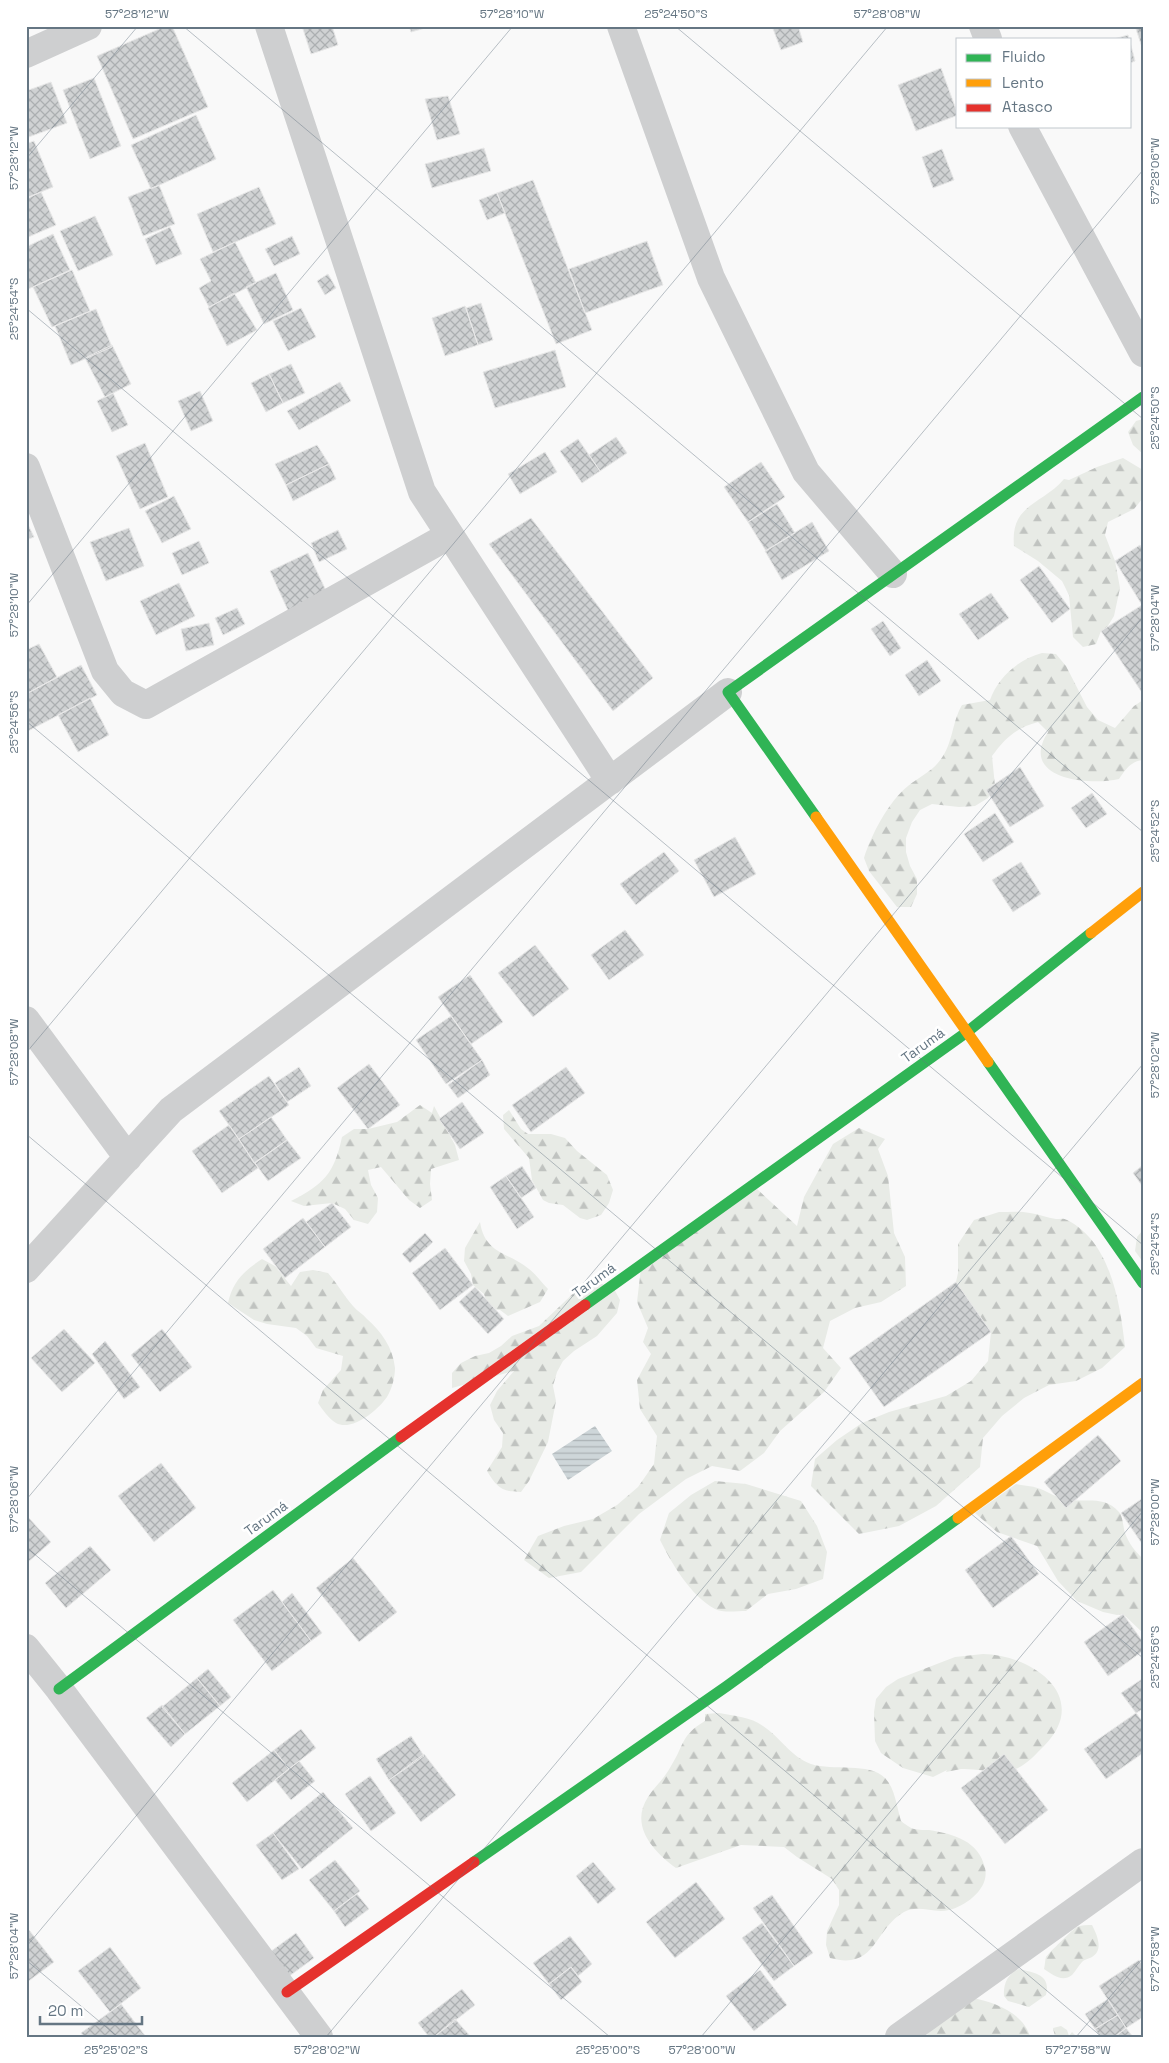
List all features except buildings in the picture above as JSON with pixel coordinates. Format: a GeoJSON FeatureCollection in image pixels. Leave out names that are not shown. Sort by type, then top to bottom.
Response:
{"type":"FeatureCollection","features":[{"type":"Feature","properties":{"kind":"street"},"geometry":{"type":"LineString","coordinates":[[26,54],[88,26]]}},
{"type":"Feature","properties":{"kind":"street"},"geometry":{"type":"LineString","coordinates":[[269,26],[422,492],[610,781]]}},
{"type":"Feature","properties":{"kind":"street"},"geometry":{"type":"LineString","coordinates":[[621,26],[711,278],[806,472],[894,574]]}},
{"type":"Feature","properties":{"kind":"street"},"geometry":{"type":"LineString","coordinates":[[983,26],[988,38]]}},
{"type":"Feature","properties":{"kind":"street"},"geometry":{"type":"LineString","coordinates":[[1023,128],[1143,353]]}},
{"type":"Feature","properties":{"kind":"street"},"geometry":{"type":"LineString","coordinates":[[26,1269],[171,1110],[728,692],[1143,397]]}},
{"type":"Feature","properties":{"kind":"street"},"geometry":{"type":"LineString","coordinates":[[26,467],[105,672],[123,693],[146,705],[450,535]]}},
{"type":"Feature","properties":{"kind":"street"},"geometry":{"type":"LineString","coordinates":[[728,692],[1143,1283]]}},
{"type":"Feature","properties":{"kind":"street","name":"Tarumá"},"geometry":{"type":"LineString","coordinates":[[59,1688],[434,1413],[967,1032],[1143,892]]}},
{"type":"Feature","properties":{"kind":"street"},"geometry":{"type":"LineString","coordinates":[[26,1020],[128,1158]]}},
{"type":"Feature","properties":{"kind":"street"},"geometry":{"type":"LineString","coordinates":[[287,1992],[727,1686],[1143,1384]]}},
{"type":"Feature","properties":{"kind":"street"},"geometry":{"type":"LineString","coordinates":[[26,1648],[59,1688],[319,2037]]}},
{"type":"Feature","properties":{"kind":"street"},"geometry":{"type":"LineString","coordinates":[[899,2037],[1143,1862]]}},
{"type":"Feature","properties":{"kind":"green space"},"geometry":{"type":"Polygon","coordinates":[[[1143,419],[1143,454],[1133,445],[1128,432],[1136,421],[1143,419]]]}},
{"type":"Feature","properties":{"kind":"green space"},"geometry":{"type":"Polygon","coordinates":[[[1123,458],[1143,470],[1143,498],[1134,509],[1108,522],[1105,535],[1115,561],[1120,588],[1114,616],[1106,629],[1101,631],[1096,644],[1083,647],[1073,637],[1069,595],[1062,581],[1038,561],[1014,546],[1014,532],[1017,521],[1022,513],[1064,479],[1069,480],[1123,458]]]}},
{"type":"Feature","properties":{"kind":"green space"},"geometry":{"type":"Polygon","coordinates":[[[1042,653],[1056,654],[1066,666],[1087,707],[1098,720],[1115,728],[1134,706],[1143,700],[1143,760],[1132,764],[1119,779],[1106,781],[1075,780],[1061,776],[1049,769],[1042,760],[1041,748],[1048,732],[1038,722],[1017,731],[1006,739],[992,756],[995,786],[988,798],[975,806],[959,807],[932,804],[920,810],[912,822],[906,838],[906,852],[910,866],[917,879],[917,894],[911,907],[897,907],[869,871],[864,858],[881,819],[901,792],[930,771],[941,759],[948,746],[962,705],[990,700],[998,684],[1010,670],[1025,660],[1042,653]]]}},
{"type":"Feature","properties":{"kind":"green space"},"geometry":{"type":"Polygon","coordinates":[[[420,1105],[432,1113],[434,1106],[455,1145],[459,1160],[431,1169],[432,1200],[420,1208],[409,1200],[381,1167],[368,1170],[371,1185],[378,1198],[377,1212],[368,1224],[354,1220],[345,1209],[332,1203],[304,1206],[291,1201],[312,1189],[326,1177],[339,1150],[342,1137],[354,1129],[368,1129],[397,1122],[420,1105]]]}},
{"type":"Feature","properties":{"kind":"green space"},"geometry":{"type":"Polygon","coordinates":[[[509,1110],[521,1129],[528,1134],[551,1134],[565,1138],[577,1151],[607,1175],[613,1190],[609,1203],[601,1215],[587,1220],[580,1218],[563,1205],[543,1200],[532,1180],[529,1158],[504,1129],[503,1115],[509,1110]]]}},
{"type":"Feature","properties":{"kind":"green space"},"geometry":{"type":"Polygon","coordinates":[[[859,1128],[885,1139],[878,1149],[888,1176],[894,1233],[905,1257],[906,1286],[881,1302],[855,1308],[830,1321],[823,1348],[841,1368],[824,1392],[780,1431],[764,1453],[740,1471],[712,1466],[686,1479],[639,1514],[581,1572],[549,1578],[524,1560],[538,1536],[564,1526],[593,1519],[617,1505],[638,1487],[654,1464],[657,1436],[640,1409],[637,1380],[651,1354],[643,1342],[648,1328],[637,1302],[641,1268],[757,1189],[797,1226],[804,1197],[833,1144],[859,1128]]]}},
{"type":"Feature","properties":{"kind":"green space"},"geometry":{"type":"Polygon","coordinates":[[[999,1212],[1026,1212],[1065,1219],[1082,1230],[1094,1243],[1111,1275],[1120,1312],[1125,1347],[1102,1368],[1076,1381],[1049,1385],[1024,1398],[1002,1416],[983,1438],[980,1467],[936,1506],[899,1526],[859,1534],[811,1486],[815,1459],[837,1440],[862,1423],[889,1412],[946,1396],[971,1381],[988,1361],[991,1332],[956,1282],[958,1273],[958,1244],[974,1220],[999,1212]]]}},
{"type":"Feature","properties":{"kind":"green space"},"geometry":{"type":"Polygon","coordinates":[[[480,1222],[483,1233],[492,1246],[529,1269],[548,1289],[540,1302],[508,1316],[500,1310],[489,1309],[484,1294],[473,1285],[471,1274],[464,1261],[465,1248],[480,1222]]]}},
{"type":"Feature","properties":{"kind":"green space"},"geometry":{"type":"Polygon","coordinates":[[[1143,1230],[1143,1262],[1135,1251],[1137,1237],[1143,1230]]]}},
{"type":"Feature","properties":{"kind":"green space"},"geometry":{"type":"Polygon","coordinates":[[[262,1259],[275,1266],[291,1286],[300,1272],[313,1270],[328,1273],[353,1306],[386,1340],[394,1361],[393,1383],[389,1394],[383,1402],[364,1418],[349,1425],[342,1425],[336,1423],[328,1416],[318,1403],[323,1390],[341,1370],[343,1356],[316,1348],[307,1336],[296,1328],[254,1320],[228,1303],[230,1295],[240,1277],[262,1259]]]}},
{"type":"Feature","properties":{"kind":"green space"},"geometry":{"type":"Polygon","coordinates":[[[595,1282],[613,1287],[620,1300],[617,1313],[597,1336],[574,1351],[563,1361],[553,1386],[556,1401],[548,1442],[529,1481],[521,1492],[504,1490],[497,1485],[487,1471],[502,1447],[503,1433],[494,1420],[490,1405],[497,1391],[514,1371],[452,1388],[452,1373],[461,1363],[475,1356],[489,1353],[501,1346],[512,1336],[539,1326],[581,1286],[595,1282]]]}},
{"type":"Feature","properties":{"kind":"green space"},"geometry":{"type":"Polygon","coordinates":[[[715,1481],[746,1484],[801,1501],[817,1526],[827,1552],[823,1579],[796,1589],[768,1594],[746,1611],[718,1610],[698,1596],[676,1569],[660,1540],[669,1513],[691,1495],[715,1481]]]}},
{"type":"Feature","properties":{"kind":"green space"},"geometry":{"type":"Polygon","coordinates":[[[1016,1484],[1037,1488],[1064,1499],[1100,1501],[1113,1506],[1119,1512],[1128,1541],[1143,1559],[1143,1633],[1123,1614],[1117,1615],[1103,1612],[1077,1601],[1058,1581],[1037,1546],[997,1532],[975,1513],[1016,1484]]]}},
{"type":"Feature","properties":{"kind":"green space"},"geometry":{"type":"Polygon","coordinates":[[[983,1654],[1002,1656],[1020,1662],[1037,1671],[1050,1682],[1059,1696],[1062,1711],[1057,1728],[1044,1746],[1029,1761],[1011,1770],[997,1772],[961,1769],[946,1772],[947,1770],[933,1777],[903,1768],[881,1753],[875,1741],[874,1712],[876,1699],[886,1687],[898,1679],[955,1657],[983,1654]]]}},
{"type":"Feature","properties":{"kind":"green space"},"geometry":{"type":"Polygon","coordinates":[[[719,1713],[742,1717],[758,1723],[797,1757],[811,1764],[860,1768],[878,1773],[885,1778],[891,1787],[901,1821],[914,1829],[929,1830],[964,1840],[977,1851],[982,1859],[986,1875],[980,1889],[969,1900],[956,1908],[943,1911],[915,1909],[904,1912],[894,1919],[866,1954],[857,1959],[845,1960],[830,1958],[826,1945],[827,1931],[839,1905],[839,1890],[832,1879],[784,1847],[741,1845],[676,1868],[652,1846],[647,1837],[641,1818],[643,1808],[648,1797],[669,1770],[691,1731],[705,1721],[705,1714],[719,1713]]]}},
{"type":"Feature","properties":{"kind":"green space"},"geometry":{"type":"Polygon","coordinates":[[[1092,1925],[1099,1946],[1096,1954],[1083,1961],[1072,1975],[1065,1978],[1057,1977],[1044,1969],[1046,1957],[1075,1928],[1092,1925]]]}},
{"type":"Feature","properties":{"kind":"green space"},"geometry":{"type":"Polygon","coordinates":[[[1019,1969],[1041,1976],[1046,1983],[1046,1995],[1029,2007],[1008,2001],[1004,1996],[1004,1987],[1007,1980],[1012,1973],[1019,1969]]]}},
{"type":"Feature","properties":{"kind":"green space"},"geometry":{"type":"Polygon","coordinates":[[[972,1998],[989,2002],[1015,2015],[1027,2029],[1030,2037],[926,2037],[928,2033],[972,1998]]]}},
{"type":"Feature","properties":{"kind":"green space"},"geometry":{"type":"Polygon","coordinates":[[[1061,2026],[1067,2030],[1069,2036],[1072,2032],[1077,2037],[1055,2037],[1053,2028],[1061,2026]]]}},
{"type":"Feature","properties":{"kind":"shaded area"},"geometry":{"type":"Polygon","coordinates":[[[595,1426],[612,1451],[568,1480],[552,1454],[595,1426]]]}},
{"type":"Feature","properties":{"kind":"traffic: fast"},"geometry":{"type":"LineString","coordinates":[[816,817],[728,692],[1143,397]]}},
{"type":"Feature","properties":{"kind":"traffic: fast"},"geometry":{"type":"LineString","coordinates":[[585,1305],[967,1032],[1091,933]]}},
{"type":"Feature","properties":{"kind":"traffic: fast"},"geometry":{"type":"LineString","coordinates":[[988,1062],[1143,1283]]}},
{"type":"Feature","properties":{"kind":"traffic: fast"},"geometry":{"type":"LineString","coordinates":[[59,1689],[401,1437]]}},
{"type":"Feature","properties":{"kind":"traffic: fast"},"geometry":{"type":"LineString","coordinates":[[474,1862],[727,1686],[958,1518]]}},
{"type":"Feature","properties":{"kind":"traffic: slow"},"geometry":{"type":"LineString","coordinates":[[816,817],[988,1062]]}},
{"type":"Feature","properties":{"kind":"traffic: slow"},"geometry":{"type":"LineString","coordinates":[[1091,933],[1143,892]]}},
{"type":"Feature","properties":{"kind":"traffic: slow"},"geometry":{"type":"LineString","coordinates":[[958,1518],[1143,1383]]}},
{"type":"Feature","properties":{"kind":"traffic: jam"},"geometry":{"type":"LineString","coordinates":[[401,1437],[585,1305]]}},
{"type":"Feature","properties":{"kind":"traffic: jam"},"geometry":{"type":"LineString","coordinates":[[287,1992],[474,1862]]}}]}
